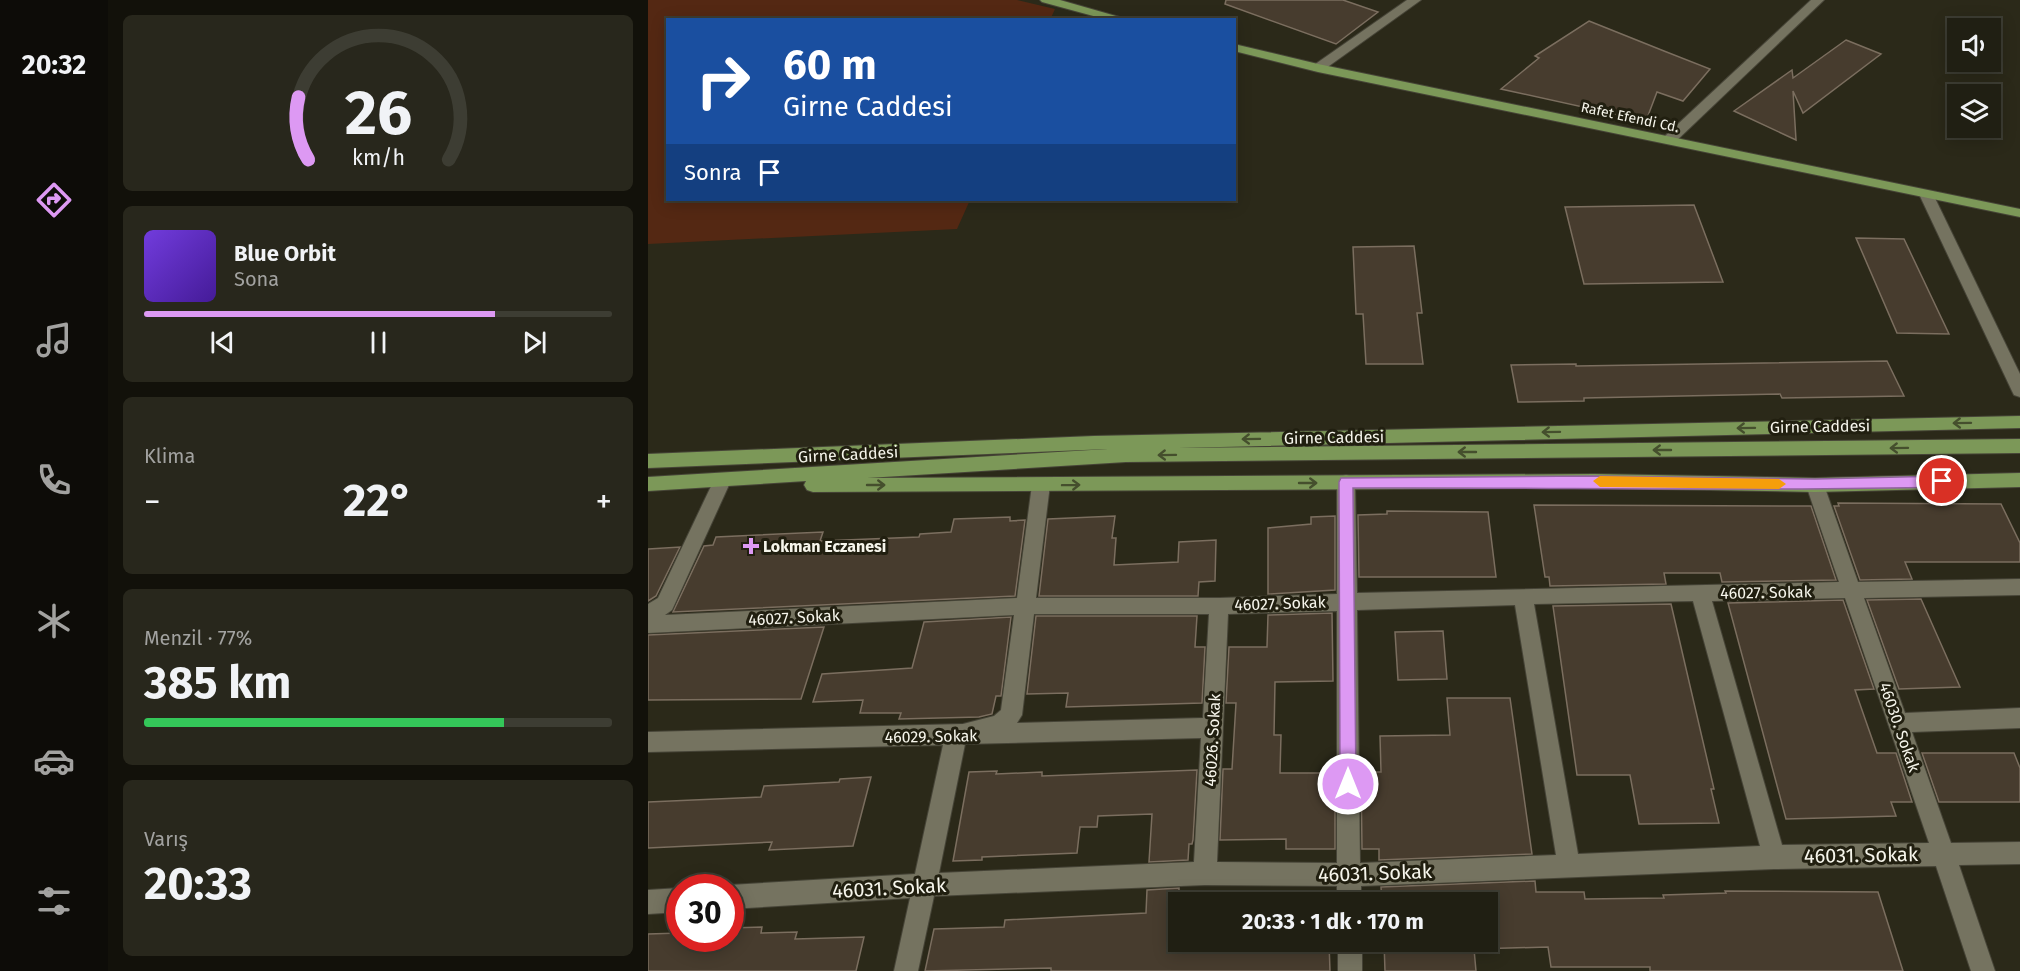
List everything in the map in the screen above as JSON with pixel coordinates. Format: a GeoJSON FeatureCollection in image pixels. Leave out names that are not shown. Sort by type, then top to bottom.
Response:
{"type":"FeatureCollection","features":[{"type":"Feature","properties":{"kind":"main road"},"geometry":{"type":"LineString","coordinates":[[1046,0],[1116,18]]}},
{"type":"Feature","properties":{"kind":"main road","name":"Rafet Efendi Cd."},"geometry":{"type":"LineString","coordinates":[[1236,48],[1318,68],[2020,213]]}},
{"type":"Feature","properties":{"kind":"main road","name":"Girne Caddesi"},"geometry":{"type":"LineString","coordinates":[[648,461],[1094,443],[2020,422]]}},
{"type":"Feature","properties":{"kind":"main road","name":"Girne Caddesi"},"geometry":{"type":"LineString","coordinates":[[649,484],[1126,455],[2020,446]]}},
{"type":"Feature","properties":{"kind":"main road","name":"Girne Caddesi"},"geometry":{"type":"LineString","coordinates":[[649,484],[1041,485],[1594,481],[1815,484],[2020,480]]}},
{"type":"Feature","properties":{"kind":"street"},"geometry":{"type":"LineString","coordinates":[[1318,68],[1415,0]]}},
{"type":"Feature","properties":{"kind":"street"},"geometry":{"type":"LineString","coordinates":[[1669,140],[1818,0]]}},
{"type":"Feature","properties":{"kind":"street"},"geometry":{"type":"LineString","coordinates":[[1926,194],[2020,391]]}},
{"type":"Feature","properties":{"kind":"street"},"geometry":{"type":"LineString","coordinates":[[1346,482],[1349,892]]}},
{"type":"Feature","properties":{"kind":"street","name":"46030. Sokak"},"geometry":{"type":"LineString","coordinates":[[1815,484],[1983,971]]}},
{"type":"Feature","properties":{"kind":"street"},"geometry":{"type":"LineString","coordinates":[[648,615],[665,604],[720,485]]}},
{"type":"Feature","properties":{"kind":"street"},"geometry":{"type":"LineString","coordinates":[[906,971],[956,736],[1000,723],[1011,715],[1041,485]]}},
{"type":"Feature","properties":{"kind":"street","name":"46027. Sokak"},"geometry":{"type":"LineString","coordinates":[[648,624],[1025,606],[1219,606],[1523,596],[2020,587]]}},
{"type":"Feature","properties":{"kind":"street"},"geometry":{"type":"LineString","coordinates":[[1700,593],[1774,857]]}},
{"type":"Feature","properties":{"kind":"street"},"geometry":{"type":"LineString","coordinates":[[1523,596],[1569,866]]}},
{"type":"Feature","properties":{"kind":"street","name":"46026. Sokak"},"geometry":{"type":"LineString","coordinates":[[1205,873],[1219,606]]}},
{"type":"Feature","properties":{"kind":"street"},"geometry":{"type":"LineString","coordinates":[[1899,723],[2020,718]]}},
{"type":"Feature","properties":{"kind":"street","name":"46029. Sokak"},"geometry":{"type":"LineString","coordinates":[[648,742],[1213,728]]}},
{"type":"Feature","properties":{"kind":"street","name":"46031. Sokak"},"geometry":{"type":"LineString","coordinates":[[744,896],[924,885],[1205,873],[1349,875],[1774,857],[2020,853]]}},
{"type":"Feature","properties":{"kind":"street"},"geometry":{"type":"LineString","coordinates":[[648,902],[666,901]]}},
{"type":"Feature","properties":{"kind":"street"},"geometry":{"type":"LineString","coordinates":[[1350,952],[1350,971]]}},
{"type":"Feature","properties":{"kind":"shaded area"},"geometry":{"type":"Polygon","coordinates":[[[648,0],[1017,0],[1055,9],[1051,18],[666,18],[666,201],[970,201],[957,229],[648,244],[648,0]]]}},
{"type":"Feature","properties":{"kind":"building"},"geometry":{"type":"Polygon","coordinates":[[[1226,0],[1343,0],[1378,12],[1336,44],[1225,4],[1226,0]]]}},
{"type":"Feature","properties":{"kind":"building"},"geometry":{"type":"Polygon","coordinates":[[[1589,21],[1710,69],[1683,101],[1657,92],[1646,121],[1501,89],[1539,58],[1535,56],[1589,21]]]}},
{"type":"Feature","properties":{"kind":"building"},"geometry":{"type":"Polygon","coordinates":[[[1846,40],[1881,54],[1803,113],[1793,91],[1796,140],[1734,111],[1792,70],[1793,78],[1846,40]]]}},
{"type":"Feature","properties":{"kind":"building"},"geometry":{"type":"Polygon","coordinates":[[[1694,205],[1723,282],[1584,284],[1565,207],[1694,205]]]}},
{"type":"Feature","properties":{"kind":"building"},"geometry":{"type":"Polygon","coordinates":[[[1856,238],[1904,239],[1949,334],[1897,333],[1856,238]]]}},
{"type":"Feature","properties":{"kind":"building"},"geometry":{"type":"Polygon","coordinates":[[[1414,246],[1422,313],[1417,313],[1423,364],[1366,364],[1363,314],[1356,314],[1353,247],[1414,246]]]}},
{"type":"Feature","properties":{"kind":"building"},"geometry":{"type":"Polygon","coordinates":[[[1887,361],[1904,396],[1782,398],[1780,394],[1584,398],[1584,401],[1518,402],[1511,365],[1576,364],[1576,366],[1887,361]]]}},
{"type":"Feature","properties":{"kind":"building"},"geometry":{"type":"Polygon","coordinates":[[[1838,503],[2001,504],[2020,543],[2020,562],[1905,562],[1912,579],[1860,580],[1834,506],[1839,506],[1838,503]]]}},
{"type":"Feature","properties":{"kind":"building"},"geometry":{"type":"Polygon","coordinates":[[[1534,505],[1811,506],[1836,580],[1722,582],[1720,573],[1664,573],[1666,584],[1550,586],[1549,577],[1545,577],[1534,505]]]}},
{"type":"Feature","properties":{"kind":"building"},"geometry":{"type":"Polygon","coordinates":[[[1387,511],[1488,512],[1496,577],[1359,577],[1358,515],[1387,514],[1387,511]]]}},
{"type":"Feature","properties":{"kind":"building"},"geometry":{"type":"Polygon","coordinates":[[[1115,516],[1112,538],[1116,538],[1114,565],[1178,562],[1179,542],[1216,540],[1215,581],[1199,582],[1198,596],[1039,596],[1048,519],[1115,516]]]}},
{"type":"Feature","properties":{"kind":"building"},"geometry":{"type":"Polygon","coordinates":[[[1335,516],[1335,590],[1268,594],[1268,528],[1311,524],[1311,517],[1335,516]]]}},
{"type":"Feature","properties":{"kind":"building"},"geometry":{"type":"Polygon","coordinates":[[[1010,517],[1010,521],[1025,520],[1015,596],[673,612],[704,546],[713,545],[716,537],[823,532],[820,541],[919,537],[920,534],[951,532],[954,519],[1010,517]]]}},
{"type":"Feature","properties":{"kind":"building"},"geometry":{"type":"Polygon","coordinates":[[[680,547],[656,596],[648,601],[648,549],[680,547]]]}},
{"type":"Feature","properties":{"kind":"building"},"geometry":{"type":"Polygon","coordinates":[[[1921,599],[1960,687],[1899,689],[1867,600],[1921,599]]]}},
{"type":"Feature","properties":{"kind":"building"},"geometry":{"type":"Polygon","coordinates":[[[1843,600],[1874,689],[1855,690],[1877,753],[1896,753],[1912,802],[1891,802],[1896,816],[1786,819],[1728,603],[1843,600]]]}},
{"type":"Feature","properties":{"kind":"building"},"geometry":{"type":"Polygon","coordinates":[[[1671,604],[1714,789],[1711,789],[1719,823],[1639,824],[1630,775],[1577,775],[1553,606],[1671,604]]]}},
{"type":"Feature","properties":{"kind":"building"},"geometry":{"type":"Polygon","coordinates":[[[1332,613],[1333,681],[1275,682],[1274,735],[1281,735],[1280,773],[1335,773],[1335,849],[1286,849],[1286,839],[1220,840],[1223,769],[1232,769],[1236,703],[1226,703],[1229,647],[1267,647],[1268,615],[1332,613]]]}},
{"type":"Feature","properties":{"kind":"building"},"geometry":{"type":"Polygon","coordinates":[[[1036,616],[1197,616],[1195,647],[1205,647],[1202,703],[1066,707],[1068,693],[1027,694],[1036,616]]]}},
{"type":"Feature","properties":{"kind":"building"},"geometry":{"type":"Polygon","coordinates":[[[1011,617],[1001,696],[996,696],[992,714],[979,717],[899,719],[901,713],[860,713],[863,700],[813,702],[822,674],[912,668],[924,622],[1011,617]]]}},
{"type":"Feature","properties":{"kind":"building"},"geometry":{"type":"Polygon","coordinates":[[[824,627],[801,699],[648,700],[648,635],[824,627]]]}},
{"type":"Feature","properties":{"kind":"building"},"geometry":{"type":"Polygon","coordinates":[[[1443,631],[1447,679],[1398,680],[1395,632],[1443,631]]]}},
{"type":"Feature","properties":{"kind":"building"},"geometry":{"type":"Polygon","coordinates":[[[1447,698],[1510,698],[1532,854],[1379,860],[1379,849],[1362,849],[1361,772],[1381,772],[1380,736],[1450,735],[1447,698]]]}},
{"type":"Feature","properties":{"kind":"building"},"geometry":{"type":"Polygon","coordinates":[[[1922,753],[2014,753],[2020,768],[2020,802],[1939,802],[1922,753]]]}},
{"type":"Feature","properties":{"kind":"building"},"geometry":{"type":"Polygon","coordinates":[[[1197,770],[1193,840],[1192,844],[1189,844],[1188,860],[1149,862],[1152,814],[1098,816],[1097,827],[1080,827],[1077,853],[982,857],[982,860],[953,861],[969,772],[997,771],[996,774],[1042,772],[1042,776],[1197,770]]]}},
{"type":"Feature","properties":{"kind":"building"},"geometry":{"type":"Polygon","coordinates":[[[871,777],[853,846],[769,850],[772,842],[648,848],[648,802],[761,797],[764,786],[839,782],[840,779],[871,777]]]}},
{"type":"Feature","properties":{"kind":"building"},"geometry":{"type":"Polygon","coordinates":[[[1535,881],[1536,892],[1584,892],[1585,899],[1664,898],[1663,895],[1726,893],[1725,891],[1878,892],[1903,971],[1650,971],[1650,967],[1551,967],[1548,947],[1498,948],[1498,892],[1381,892],[1381,887],[1535,881]]]}},
{"type":"Feature","properties":{"kind":"building"},"geometry":{"type":"Polygon","coordinates":[[[1179,888],[1179,892],[1168,892],[1168,952],[1329,952],[1330,971],[1051,971],[1051,968],[925,971],[934,929],[1004,927],[1005,920],[1146,913],[1147,890],[1179,888]]]}},
{"type":"Feature","properties":{"kind":"building"},"geometry":{"type":"Polygon","coordinates":[[[762,927],[761,933],[797,932],[795,939],[864,937],[856,971],[648,971],[648,934],[666,933],[666,952],[744,952],[744,928],[762,927]]]}},
{"type":"Feature","properties":{"kind":"building"},"geometry":{"type":"Polygon","coordinates":[[[1384,952],[1474,952],[1476,971],[1385,971],[1384,952]]]}},
{"type":"Feature","properties":{"kind":"slow traffic"},"geometry":{"type":"LineString","coordinates":[[1600,481],[1779,484]]}},
{"type":"Feature","properties":{"kind":"place","name":"Lokman Eczanesi"},"geometry":{"type":"Point","coordinates":[751,546]}},
{"type":"Feature","properties":{"kind":"route"},"geometry":{"type":"LineString","coordinates":[[1348,784],[1346,482],[1594,481],[1815,484],[1942,481]]}}]}
